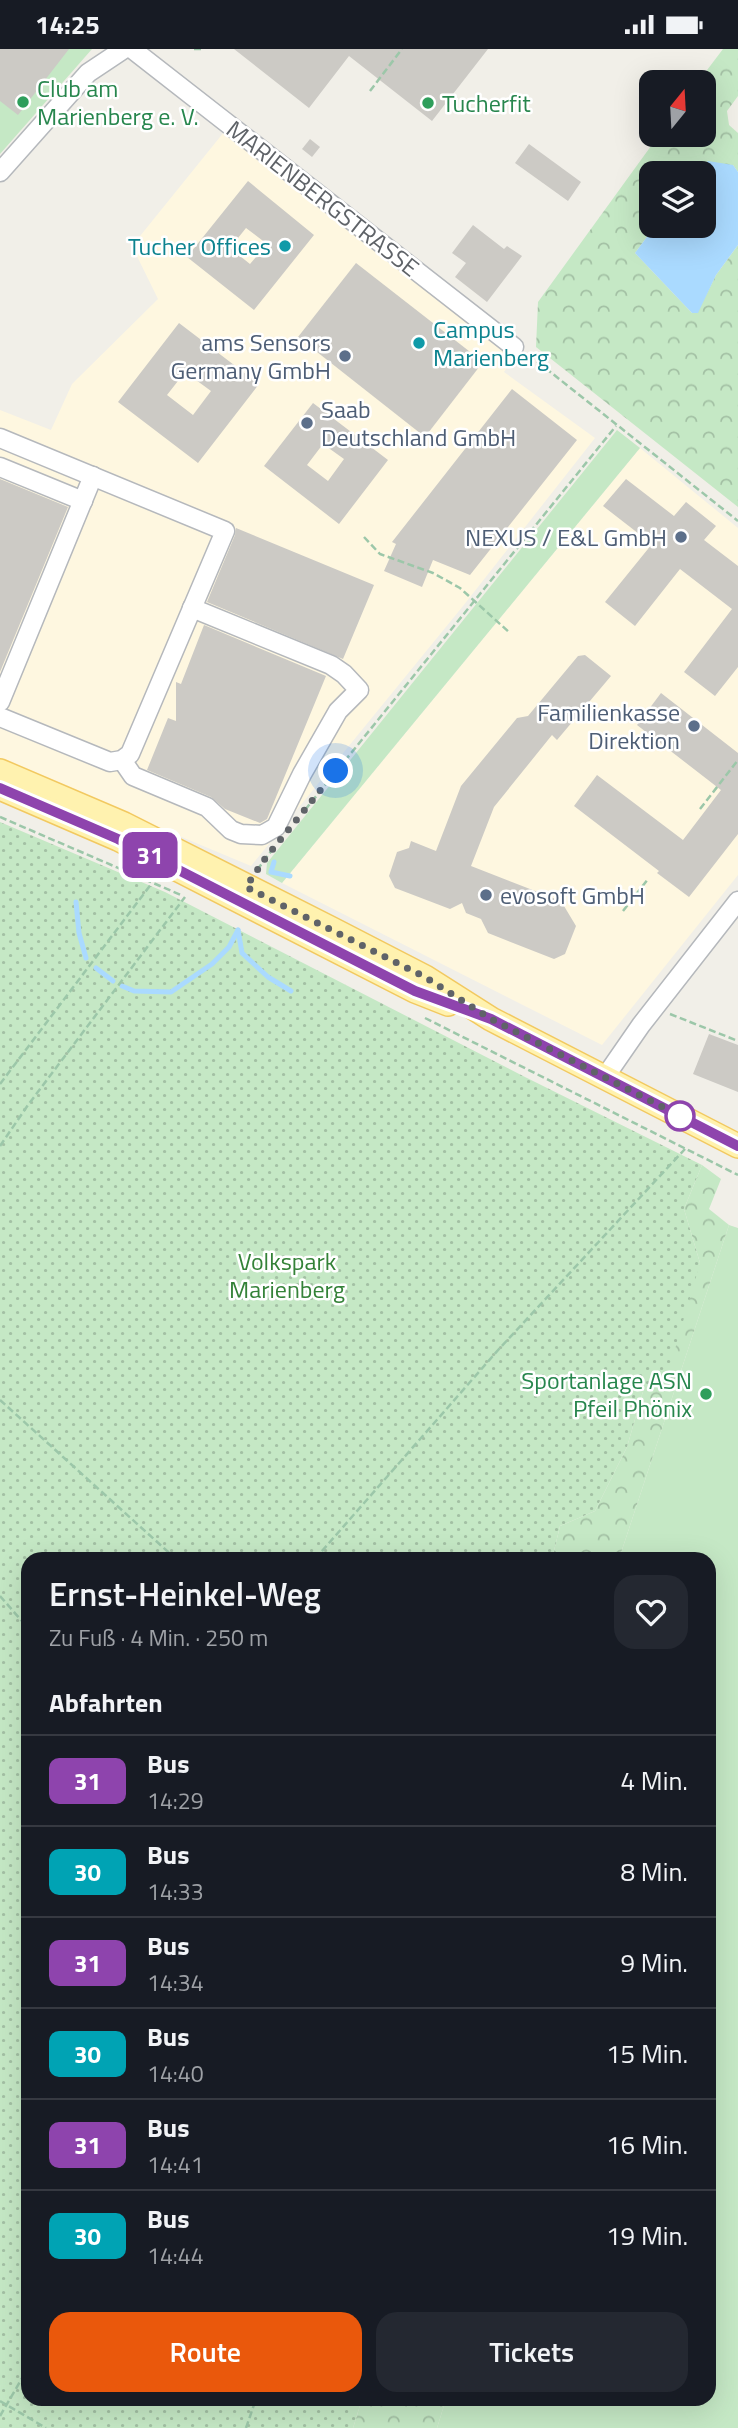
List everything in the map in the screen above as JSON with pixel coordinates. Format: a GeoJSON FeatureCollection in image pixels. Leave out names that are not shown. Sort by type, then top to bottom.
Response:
{"type":"FeatureCollection","features":[{"type":"Feature","properties":{"kind":"main road"},"geometry":{"type":"LineString","coordinates":[[0,771],[135,829],[425,977],[491,1019],[738,1146]]}},
{"type":"Feature","properties":{"kind":"main road"},"geometry":{"type":"LineString","coordinates":[[7,791],[29,792],[38,786]]}},
{"type":"Feature","properties":{"kind":"main road"},"geometry":{"type":"LineString","coordinates":[[7,791],[126,843],[415,991],[491,1019]]}},
{"type":"Feature","properties":{"kind":"street"},"geometry":{"type":"LineString","coordinates":[[0,172],[89,73],[124,49]]}},
{"type":"Feature","properties":{"kind":"street","name":"MARIENBERGSTRASSE"},"geometry":{"type":"LineString","coordinates":[[132,49],[514,347]]}},
{"type":"Feature","properties":{"kind":"street"},"geometry":{"type":"LineString","coordinates":[[0,438],[225,531],[130,754],[122,760],[110,762],[0,717]]}},
{"type":"Feature","properties":{"kind":"street"},"geometry":{"type":"LineString","coordinates":[[0,467],[83,501]]}},
{"type":"Feature","properties":{"kind":"street"},"geometry":{"type":"LineString","coordinates":[[0,702],[93,477]]}},
{"type":"Feature","properties":{"kind":"street"},"geometry":{"type":"LineString","coordinates":[[122,760],[133,776],[207,807],[231,830],[241,834],[262,835],[276,827],[338,711],[359,690],[331,665],[192,608]]}},
{"type":"Feature","properties":{"kind":"street"},"geometry":{"type":"LineString","coordinates":[[605,1077],[654,1007],[738,901]]}},
{"type":"Feature","properties":{"kind":"path"},"geometry":{"type":"LineString","coordinates":[[194,49],[201,49]]}},
{"type":"Feature","properties":{"kind":"path"},"geometry":{"type":"LineString","coordinates":[[370,91],[402,49]]}},
{"type":"Feature","properties":{"kind":"path"},"geometry":{"type":"LineString","coordinates":[[514,347],[527,353],[738,521]]}},
{"type":"Feature","properties":{"kind":"path"},"geometry":{"type":"LineString","coordinates":[[302,813],[616,426]]}},
{"type":"Feature","properties":{"kind":"path"},"geometry":{"type":"LineString","coordinates":[[364,537],[380,554],[433,573],[460,588],[510,632]]}},
{"type":"Feature","properties":{"kind":"path"},"geometry":{"type":"LineString","coordinates":[[700,809],[738,760]]}},
{"type":"Feature","properties":{"kind":"path"},"geometry":{"type":"LineString","coordinates":[[0,817],[152,882],[0,1084]]}},
{"type":"Feature","properties":{"kind":"path"},"geometry":{"type":"LineString","coordinates":[[246,887],[276,845]]}},
{"type":"Feature","properties":{"kind":"path"},"geometry":{"type":"LineString","coordinates":[[623,911],[648,879]]}},
{"type":"Feature","properties":{"kind":"path"},"geometry":{"type":"LineString","coordinates":[[0,1146],[185,897]]}},
{"type":"Feature","properties":{"kind":"path"},"geometry":{"type":"LineString","coordinates":[[654,1007],[738,1041]]}},
{"type":"Feature","properties":{"kind":"path"},"geometry":{"type":"LineString","coordinates":[[591,1102],[738,1175]]}},
{"type":"Feature","properties":{"kind":"path"},"geometry":{"type":"LineString","coordinates":[[321,1552],[499,1349],[685,1149]]}},
{"type":"Feature","properties":{"kind":"path"},"geometry":{"type":"LineString","coordinates":[[0,1400],[168,1552]]}},
{"type":"Feature","properties":{"kind":"path"},"geometry":{"type":"LineString","coordinates":[[0,1596],[21,1620]]}},
{"type":"Feature","properties":{"kind":"path"},"geometry":{"type":"LineString","coordinates":[[0,2416],[21,2380]]}},
{"type":"Feature","properties":{"kind":"path"},"geometry":{"type":"LineString","coordinates":[[0,2401],[46,2428]]}},
{"type":"Feature","properties":{"kind":"path"},"geometry":{"type":"LineString","coordinates":[[246,2428],[254,2406]]}},
{"type":"Feature","properties":{"kind":"shaded area"},"geometry":{"type":"Polygon","coordinates":[[[224,132],[516,354],[504,372],[595,438],[463,606],[251,866],[0,761],[0,410],[51,430],[72,384],[158,299],[132,246],[224,132]]]}},
{"type":"Feature","properties":{"kind":"shaded area"},"geometry":{"type":"Polygon","coordinates":[[[640,448],[738,528],[738,875],[602,1045],[282,883],[640,448]]]}},
{"type":"Feature","properties":{"kind":"green space","name":"Club am Marienberg e. V."},"geometry":{"type":"Polygon","coordinates":[[[0,49],[92,49],[0,154],[0,49]]]}},
{"type":"Feature","properties":{"kind":"green space"},"geometry":{"type":"Polygon","coordinates":[[[723,49],[738,49],[738,96],[727,111],[729,125],[738,133],[738,172],[733,165],[716,167],[716,161],[640,161],[650,147],[716,147],[716,70],[707,70],[723,49]]]}},
{"type":"Feature","properties":{"kind":"green space"},"geometry":{"type":"Polygon","coordinates":[[[639,163],[639,238],[646,238],[635,253],[692,313],[697,313],[716,275],[738,245],[738,507],[536,347],[538,302],[639,163]]]}},
{"type":"Feature","properties":{"kind":"green space"},"geometry":{"type":"Polygon","coordinates":[[[617,430],[640,448],[282,883],[266,874],[267,863],[617,430]]]}},
{"type":"Feature","properties":{"kind":"green space","name":"Volkspark Marienberg"},"geometry":{"type":"Polygon","coordinates":[[[0,822],[165,892],[702,1165],[684,1209],[700,1263],[666,1380],[644,1388],[627,1447],[595,1511],[560,1526],[554,1552],[21,1552],[21,2406],[360,2406],[353,2428],[0,2428],[0,822]]]}},
{"type":"Feature","properties":{"kind":"green space"},"geometry":{"type":"Polygon","coordinates":[[[702,1165],[721,1179],[709,1209],[729,1225],[621,1552],[554,1552],[560,1526],[595,1511],[627,1447],[644,1388],[700,1263],[684,1209],[702,1165]]]}},
{"type":"Feature","properties":{"kind":"green space"},"geometry":{"type":"Polygon","coordinates":[[[729,1225],[738,1228],[738,2428],[437,2428],[444,2406],[716,2406],[716,1552],[621,1552],[729,1225]]]}},
{"type":"Feature","properties":{"kind":"green space"},"geometry":{"type":"Polygon","coordinates":[[[360,2406],[444,2406],[437,2428],[353,2428],[360,2406]]]}},
{"type":"Feature","properties":{"kind":"water"},"geometry":{"type":"Polygon","coordinates":[[[716,162],[733,165],[738,172],[738,245],[716,275],[698,313],[692,313],[635,253],[646,238],[716,238],[716,162]]]}},
{"type":"Feature","properties":{"kind":"building"},"geometry":{"type":"Polygon","coordinates":[[[0,49],[69,49],[18,115],[0,101],[0,49]]]}},
{"type":"Feature","properties":{"kind":"building"},"geometry":{"type":"Polygon","coordinates":[[[234,49],[488,49],[432,121],[349,56],[309,108],[234,49]]]}},
{"type":"Feature","properties":{"kind":"building"},"geometry":{"type":"Polygon","coordinates":[[[310,139],[320,147],[312,157],[302,149],[310,139]]]}},
{"type":"Feature","properties":{"kind":"building"},"geometry":{"type":"Polygon","coordinates":[[[529,144],[581,182],[568,201],[515,163],[529,144]]]}},
{"type":"Feature","properties":{"kind":"building","name":"Tucher Offices"},"geometry":{"type":"Polygon","coordinates":[[[248,181],[314,235],[254,310],[187,257],[248,181]],[[246,228],[230,248],[250,264],[267,244],[246,228]]]}},
{"type":"Feature","properties":{"kind":"building"},"geometry":{"type":"Polygon","coordinates":[[[473,225],[504,249],[507,246],[522,256],[487,302],[455,277],[466,263],[452,253],[473,225]]]}},
{"type":"Feature","properties":{"kind":"building","name":"Campus Marienberg"},"geometry":{"type":"Polygon","coordinates":[[[356,263],[483,362],[425,437],[298,337],[356,263]]]}},
{"type":"Feature","properties":{"kind":"building"},"geometry":{"type":"Polygon","coordinates":[[[179,323],[259,384],[198,463],[118,402],[179,323]],[[185,372],[167,395],[193,415],[211,391],[185,372]]]}},
{"type":"Feature","properties":{"kind":"building"},"geometry":{"type":"Polygon","coordinates":[[[512,389],[577,440],[470,575],[433,560],[422,587],[384,571],[396,544],[392,542],[512,389]]]}},
{"type":"Feature","properties":{"kind":"building"},"geometry":{"type":"Polygon","coordinates":[[[313,403],[388,460],[339,524],[264,466],[313,403]],[[323,444],[307,465],[328,481],[344,459],[323,444]]]}},
{"type":"Feature","properties":{"kind":"building"},"geometry":{"type":"Polygon","coordinates":[[[0,479],[68,507],[0,672],[0,479]]]}},
{"type":"Feature","properties":{"kind":"building"},"geometry":{"type":"Polygon","coordinates":[[[626,479],[674,516],[686,502],[716,526],[704,540],[738,566],[738,667],[715,696],[684,672],[732,609],[680,569],[635,626],[605,602],[652,544],[603,506],[626,479]]]}},
{"type":"Feature","properties":{"kind":"building"},"geometry":{"type":"Polygon","coordinates":[[[236,528],[374,585],[343,659],[207,602],[236,528]]]}},
{"type":"Feature","properties":{"kind":"building"},"geometry":{"type":"Polygon","coordinates":[[[204,625],[326,676],[267,819],[260,823],[225,809],[211,797],[147,770],[168,718],[176,721],[176,682],[181,684],[204,625]]]}},
{"type":"Feature","properties":{"kind":"building"},"geometry":{"type":"Polygon","coordinates":[[[585,655],[611,676],[557,740],[552,735],[494,807],[471,866],[561,901],[576,926],[565,954],[554,959],[488,933],[481,919],[466,913],[462,903],[450,909],[395,888],[389,876],[397,852],[409,848],[411,841],[436,851],[461,786],[517,718],[528,716],[578,656],[585,655]]]}},
{"type":"Feature","properties":{"kind":"building"},"geometry":{"type":"Polygon","coordinates":[[[661,693],[738,753],[738,834],[689,897],[574,806],[597,775],[683,840],[721,790],[637,725],[661,693]]]}},
{"type":"Feature","properties":{"kind":"building"},"geometry":{"type":"Polygon","coordinates":[[[709,1034],[738,1045],[738,1092],[693,1074],[709,1034]]]}},
{"type":"Feature","properties":{"kind":"waterway"},"geometry":{"type":"LineString","coordinates":[[274,862],[271,872],[290,876]]}},
{"type":"Feature","properties":{"kind":"waterway"},"geometry":{"type":"LineString","coordinates":[[76,902],[79,933],[86,958]]}},
{"type":"Feature","properties":{"kind":"waterway"},"geometry":{"type":"LineString","coordinates":[[238,930],[242,953],[268,977],[291,991]]}},
{"type":"Feature","properties":{"kind":"waterway"},"geometry":{"type":"LineString","coordinates":[[122,986],[134,991],[171,992],[212,964],[229,947],[238,930]]}},
{"type":"Feature","properties":{"kind":"waterway"},"geometry":{"type":"LineString","coordinates":[[96,968],[113,981]]}},
{"type":"Feature","properties":{"kind":"bus line","name":"31"},"geometry":{"type":"LineString","coordinates":[[0,788],[118,839],[415,991],[491,1019],[738,1146]]}},
{"type":"Feature","properties":{"kind":"place","name":"Club am Marienberg e. V."},"geometry":{"type":"Point","coordinates":[23,102]}},
{"type":"Feature","properties":{"kind":"place","name":"Tucherfit"},"geometry":{"type":"Point","coordinates":[428,103]}},
{"type":"Feature","properties":{"kind":"place","name":"Tucher Offices"},"geometry":{"type":"Point","coordinates":[285,246]}},
{"type":"Feature","properties":{"kind":"place","name":"Campus Marienberg"},"geometry":{"type":"Point","coordinates":[419,343]}},
{"type":"Feature","properties":{"kind":"place","name":"ams Sensors Germany GmbH"},"geometry":{"type":"Point","coordinates":[345,356]}},
{"type":"Feature","properties":{"kind":"place","name":"Saab Deutschland GmbH"},"geometry":{"type":"Point","coordinates":[307,423]}},
{"type":"Feature","properties":{"kind":"place","name":"NEXUS / E&L GmbH"},"geometry":{"type":"Point","coordinates":[681,537]}},
{"type":"Feature","properties":{"kind":"place","name":"Familienkasse Direktion"},"geometry":{"type":"Point","coordinates":[694,726]}},
{"type":"Feature","properties":{"kind":"place","name":"evosoft GmbH"},"geometry":{"type":"Point","coordinates":[486,895]}},
{"type":"Feature","properties":{"kind":"place","name":"Sportanlage ASN Pfeil Phönix"},"geometry":{"type":"Point","coordinates":[706,1394]}},
{"type":"Feature","properties":{"kind":"route"},"geometry":{"type":"LineString","coordinates":[[336,771],[264,860],[246,887],[425,977],[491,1019],[680,1116]]}}]}
